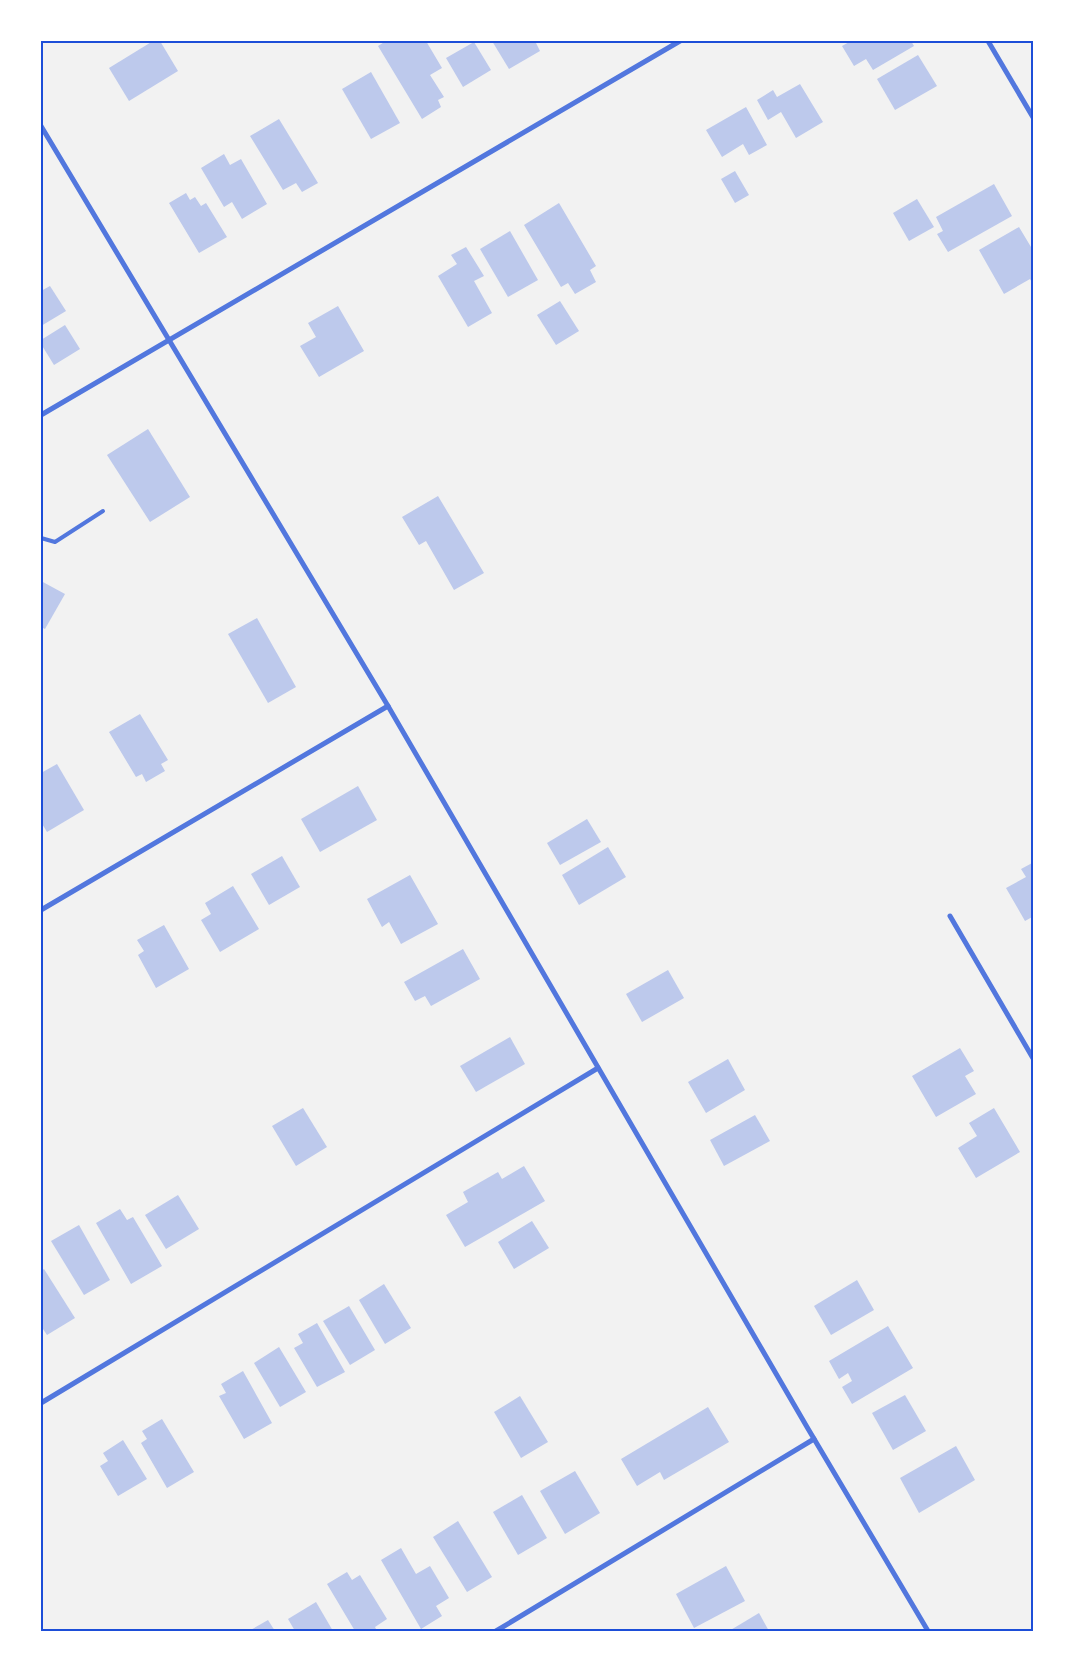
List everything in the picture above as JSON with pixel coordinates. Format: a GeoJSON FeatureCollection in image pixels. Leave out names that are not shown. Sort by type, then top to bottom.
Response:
{"type":"FeatureCollection","features":[{"type":"Feature","properties":{"kind":"street"},"geometry":{"type":"LineString","coordinates":[[41,415],[680,41]]}},
{"type":"Feature","properties":{"kind":"street"},"geometry":{"type":"LineString","coordinates":[[988,41],[1034,119]]}},
{"type":"Feature","properties":{"kind":"street"},"geometry":{"type":"LineString","coordinates":[[41,126],[388,706],[814,1439],[928,1631]]}},
{"type":"Feature","properties":{"kind":"street"},"geometry":{"type":"LineString","coordinates":[[41,910],[388,706]]}},
{"type":"Feature","properties":{"kind":"street"},"geometry":{"type":"LineString","coordinates":[[950,916],[1034,1060]]}},
{"type":"Feature","properties":{"kind":"street"},"geometry":{"type":"LineString","coordinates":[[41,1403],[598,1068]]}},
{"type":"Feature","properties":{"kind":"street"},"geometry":{"type":"LineString","coordinates":[[496,1631],[814,1439]]}},
{"type":"Feature","properties":{"kind":"lane"},"geometry":{"type":"LineString","coordinates":[[41,538],[55,542],[103,511]]}},
{"type":"Feature","properties":{"kind":"building"},"geometry":{"type":"Polygon","coordinates":[[[153,41],[160,41],[178,71],[129,101],[109,68],[153,41]]]}},
{"type":"Feature","properties":{"kind":"building"},"geometry":{"type":"Polygon","coordinates":[[[386,41],[426,41],[442,68],[430,75],[444,97],[438,100],[441,107],[422,119],[378,46],[386,41]]]}},
{"type":"Feature","properties":{"kind":"building"},"geometry":{"type":"Polygon","coordinates":[[[492,41],[535,41],[540,51],[509,69],[492,41]]]}},
{"type":"Feature","properties":{"kind":"building"},"geometry":{"type":"Polygon","coordinates":[[[851,41],[911,41],[914,46],[873,70],[866,59],[854,66],[842,46],[851,41]]]}},
{"type":"Feature","properties":{"kind":"building"},"geometry":{"type":"Polygon","coordinates":[[[474,42],[491,70],[463,87],[446,58],[474,42]]]}},
{"type":"Feature","properties":{"kind":"building"},"geometry":{"type":"Polygon","coordinates":[[[918,55],[937,86],[895,110],[877,79],[918,55]]]}},
{"type":"Feature","properties":{"kind":"building"},"geometry":{"type":"Polygon","coordinates":[[[371,72],[400,123],[371,139],[342,89],[371,72]]]}},
{"type":"Feature","properties":{"kind":"building"},"geometry":{"type":"Polygon","coordinates":[[[800,84],[823,122],[796,138],[781,112],[768,120],[757,100],[773,90],[777,97],[800,84]]]}},
{"type":"Feature","properties":{"kind":"building"},"geometry":{"type":"Polygon","coordinates":[[[746,107],[767,145],[749,155],[743,144],[722,157],[706,130],[746,107]]]}},
{"type":"Feature","properties":{"kind":"building"},"geometry":{"type":"Polygon","coordinates":[[[279,119],[318,183],[302,192],[296,183],[283,190],[250,136],[279,119]]]}},
{"type":"Feature","properties":{"kind":"building"},"geometry":{"type":"Polygon","coordinates":[[[224,154],[230,165],[241,159],[267,204],[242,219],[232,202],[224,207],[201,168],[224,154]]]}},
{"type":"Feature","properties":{"kind":"building"},"geometry":{"type":"Polygon","coordinates":[[[735,171],[749,195],[735,203],[721,179],[735,171]]]}},
{"type":"Feature","properties":{"kind":"building"},"geometry":{"type":"Polygon","coordinates":[[[994,184],[1012,216],[948,252],[937,234],[943,231],[936,217],[994,184]]]}},
{"type":"Feature","properties":{"kind":"building"},"geometry":{"type":"Polygon","coordinates":[[[186,193],[190,200],[195,197],[201,206],[206,203],[227,237],[199,253],[169,203],[186,193]]]}},
{"type":"Feature","properties":{"kind":"building"},"geometry":{"type":"Polygon","coordinates":[[[917,199],[934,227],[909,241],[893,213],[917,199]]]}},
{"type":"Feature","properties":{"kind":"building"},"geometry":{"type":"Polygon","coordinates":[[[559,203],[596,266],[590,270],[596,282],[575,294],[568,283],[561,287],[524,225],[559,203]]]}},
{"type":"Feature","properties":{"kind":"building"},"geometry":{"type":"Polygon","coordinates":[[[1019,227],[1034,252],[1034,286],[1030,279],[1004,294],[979,250],[1019,227]]]}},
{"type":"Feature","properties":{"kind":"building"},"geometry":{"type":"Polygon","coordinates":[[[510,231],[538,280],[508,297],[480,249],[510,231]]]}},
{"type":"Feature","properties":{"kind":"building"},"geometry":{"type":"Polygon","coordinates":[[[466,247],[484,276],[474,281],[492,313],[468,327],[438,276],[457,264],[451,255],[466,247]]]}},
{"type":"Feature","properties":{"kind":"building"},"geometry":{"type":"Polygon","coordinates":[[[50,286],[66,311],[41,326],[41,291],[50,286]]]}},
{"type":"Feature","properties":{"kind":"building"},"geometry":{"type":"Polygon","coordinates":[[[560,301],[579,331],[556,345],[537,315],[560,301]]]}},
{"type":"Feature","properties":{"kind":"building"},"geometry":{"type":"Polygon","coordinates":[[[338,306],[364,351],[319,377],[300,346],[316,337],[308,323],[338,306]]]}},
{"type":"Feature","properties":{"kind":"building"},"geometry":{"type":"Polygon","coordinates":[[[65,325],[80,349],[54,365],[41,344],[41,340],[65,325]]]}},
{"type":"Feature","properties":{"kind":"building"},"geometry":{"type":"Polygon","coordinates":[[[148,429],[190,497],[150,522],[107,455],[148,429]]]}},
{"type":"Feature","properties":{"kind":"building"},"geometry":{"type":"Polygon","coordinates":[[[438,496],[484,573],[454,590],[426,541],[419,545],[402,517],[438,496]]]}},
{"type":"Feature","properties":{"kind":"building"},"geometry":{"type":"Polygon","coordinates":[[[41,581],[65,594],[45,629],[41,627],[41,581]]]}},
{"type":"Feature","properties":{"kind":"building"},"geometry":{"type":"Polygon","coordinates":[[[257,618],[296,687],[268,703],[228,634],[257,618]]]}},
{"type":"Feature","properties":{"kind":"building"},"geometry":{"type":"Polygon","coordinates":[[[140,714],[168,760],[161,764],[165,771],[146,782],[142,774],[136,777],[109,732],[140,714]]]}},
{"type":"Feature","properties":{"kind":"building"},"geometry":{"type":"Polygon","coordinates":[[[57,764],[84,810],[47,832],[41,822],[41,773],[57,764]]]}},
{"type":"Feature","properties":{"kind":"building"},"geometry":{"type":"Polygon","coordinates":[[[358,786],[377,820],[320,852],[301,819],[358,786]]]}},
{"type":"Feature","properties":{"kind":"building"},"geometry":{"type":"Polygon","coordinates":[[[587,819],[601,842],[560,865],[547,843],[587,819]]]}},
{"type":"Feature","properties":{"kind":"building"},"geometry":{"type":"Polygon","coordinates":[[[608,847],[626,877],[579,905],[562,875],[608,847]]]}},
{"type":"Feature","properties":{"kind":"building"},"geometry":{"type":"Polygon","coordinates":[[[282,856],[300,887],[269,905],[251,874],[282,856]]]}},
{"type":"Feature","properties":{"kind":"building"},"geometry":{"type":"Polygon","coordinates":[[[1034,862],[1034,916],[1025,921],[1006,888],[1026,877],[1021,869],[1034,862]]]}},
{"type":"Feature","properties":{"kind":"building"},"geometry":{"type":"Polygon","coordinates":[[[410,875],[438,924],[401,944],[389,922],[382,927],[367,899],[410,875]]]}},
{"type":"Feature","properties":{"kind":"building"},"geometry":{"type":"Polygon","coordinates":[[[233,886],[259,929],[220,952],[201,920],[211,914],[205,903],[233,886]]]}},
{"type":"Feature","properties":{"kind":"building"},"geometry":{"type":"Polygon","coordinates":[[[164,925],[189,969],[156,988],[138,955],[144,951],[137,940],[164,925]]]}},
{"type":"Feature","properties":{"kind":"building"},"geometry":{"type":"Polygon","coordinates":[[[463,949],[480,979],[431,1006],[425,996],[415,1001],[404,982],[463,949]]]}},
{"type":"Feature","properties":{"kind":"building"},"geometry":{"type":"Polygon","coordinates":[[[668,970],[684,998],[642,1022],[626,994],[668,970]]]}},
{"type":"Feature","properties":{"kind":"building"},"geometry":{"type":"Polygon","coordinates":[[[510,1037],[525,1064],[476,1092],[460,1066],[510,1037]]]}},
{"type":"Feature","properties":{"kind":"building"},"geometry":{"type":"Polygon","coordinates":[[[960,1048],[974,1071],[965,1076],[976,1094],[936,1117],[912,1076],[960,1048]]]}},
{"type":"Feature","properties":{"kind":"building"},"geometry":{"type":"Polygon","coordinates":[[[728,1059],[745,1090],[706,1113],[688,1082],[728,1059]]]}},
{"type":"Feature","properties":{"kind":"building"},"geometry":{"type":"Polygon","coordinates":[[[303,1108],[327,1147],[296,1166],[272,1126],[303,1108]]]}},
{"type":"Feature","properties":{"kind":"building"},"geometry":{"type":"Polygon","coordinates":[[[994,1108],[1020,1152],[976,1178],[958,1148],[977,1136],[969,1123],[994,1108]]]}},
{"type":"Feature","properties":{"kind":"building"},"geometry":{"type":"Polygon","coordinates":[[[755,1115],[770,1141],[724,1166],[710,1140],[755,1115]]]}},
{"type":"Feature","properties":{"kind":"building"},"geometry":{"type":"Polygon","coordinates":[[[524,1166],[545,1201],[465,1247],[446,1215],[468,1202],[463,1192],[498,1172],[502,1179],[524,1166]]]}},
{"type":"Feature","properties":{"kind":"building"},"geometry":{"type":"Polygon","coordinates":[[[178,1195],[199,1229],[166,1249],[145,1215],[178,1195]]]}},
{"type":"Feature","properties":{"kind":"building"},"geometry":{"type":"Polygon","coordinates":[[[120,1209],[127,1220],[133,1217],[162,1266],[131,1284],[96,1223],[120,1209]]]}},
{"type":"Feature","properties":{"kind":"building"},"geometry":{"type":"Polygon","coordinates":[[[532,1221],[549,1248],[514,1269],[498,1242],[532,1221]]]}},
{"type":"Feature","properties":{"kind":"building"},"geometry":{"type":"Polygon","coordinates":[[[79,1225],[110,1280],[84,1295],[51,1241],[79,1225]]]}},
{"type":"Feature","properties":{"kind":"building"},"geometry":{"type":"Polygon","coordinates":[[[44,1269],[75,1318],[47,1335],[41,1326],[41,1271],[44,1269]]]}},
{"type":"Feature","properties":{"kind":"building"},"geometry":{"type":"Polygon","coordinates":[[[857,1280],[874,1310],[831,1335],[814,1306],[857,1280]]]}},
{"type":"Feature","properties":{"kind":"building"},"geometry":{"type":"Polygon","coordinates":[[[384,1284],[411,1328],[385,1344],[359,1300],[384,1284]]]}},
{"type":"Feature","properties":{"kind":"building"},"geometry":{"type":"Polygon","coordinates":[[[349,1306],[375,1350],[350,1365],[323,1321],[349,1306]]]}},
{"type":"Feature","properties":{"kind":"building"},"geometry":{"type":"Polygon","coordinates":[[[317,1323],[345,1372],[317,1387],[294,1348],[303,1343],[298,1334],[317,1323]]]}},
{"type":"Feature","properties":{"kind":"building"},"geometry":{"type":"Polygon","coordinates":[[[888,1326],[913,1368],[852,1404],[842,1387],[852,1381],[848,1373],[839,1379],[829,1361],[888,1326]]]}},
{"type":"Feature","properties":{"kind":"building"},"geometry":{"type":"Polygon","coordinates":[[[279,1347],[306,1392],[280,1407],[254,1363],[279,1347]]]}},
{"type":"Feature","properties":{"kind":"building"},"geometry":{"type":"Polygon","coordinates":[[[243,1371],[272,1423],[244,1439],[219,1396],[226,1393],[221,1384],[243,1371]]]}},
{"type":"Feature","properties":{"kind":"building"},"geometry":{"type":"Polygon","coordinates":[[[905,1395],[926,1431],[893,1450],[872,1413],[905,1395]]]}},
{"type":"Feature","properties":{"kind":"building"},"geometry":{"type":"Polygon","coordinates":[[[520,1396],[548,1442],[521,1458],[494,1412],[520,1396]]]}},
{"type":"Feature","properties":{"kind":"building"},"geometry":{"type":"Polygon","coordinates":[[[708,1407],[729,1442],[664,1480],[660,1472],[637,1486],[621,1459],[708,1407]]]}},
{"type":"Feature","properties":{"kind":"building"},"geometry":{"type":"Polygon","coordinates":[[[162,1419],[194,1472],[167,1488],[141,1443],[147,1439],[142,1431],[162,1419]]]}},
{"type":"Feature","properties":{"kind":"building"},"geometry":{"type":"Polygon","coordinates":[[[123,1440],[147,1479],[118,1496],[100,1466],[108,1461],[103,1453],[123,1440]]]}},
{"type":"Feature","properties":{"kind":"building"},"geometry":{"type":"Polygon","coordinates":[[[956,1446],[975,1480],[919,1513],[900,1478],[956,1446]]]}},
{"type":"Feature","properties":{"kind":"building"},"geometry":{"type":"Polygon","coordinates":[[[575,1471],[600,1513],[565,1534],[540,1491],[575,1471]]]}},
{"type":"Feature","properties":{"kind":"building"},"geometry":{"type":"Polygon","coordinates":[[[522,1495],[547,1538],[518,1555],[493,1512],[522,1495]]]}},
{"type":"Feature","properties":{"kind":"building"},"geometry":{"type":"Polygon","coordinates":[[[458,1521],[492,1577],[467,1592],[433,1537],[458,1521]]]}},
{"type":"Feature","properties":{"kind":"building"},"geometry":{"type":"Polygon","coordinates":[[[401,1548],[416,1574],[430,1566],[449,1598],[436,1606],[442,1616],[421,1629],[381,1560],[401,1548]]]}},
{"type":"Feature","properties":{"kind":"building"},"geometry":{"type":"Polygon","coordinates":[[[726,1566],[745,1601],[694,1628],[676,1594],[726,1566]]]}},
{"type":"Feature","properties":{"kind":"building"},"geometry":{"type":"Polygon","coordinates":[[[347,1572],[352,1580],[360,1575],[387,1619],[375,1627],[377,1631],[355,1631],[327,1584],[347,1572]]]}},
{"type":"Feature","properties":{"kind":"building"},"geometry":{"type":"Polygon","coordinates":[[[316,1602],[333,1631],[295,1631],[288,1619],[316,1602]]]}},
{"type":"Feature","properties":{"kind":"building"},"geometry":{"type":"Polygon","coordinates":[[[759,1613],[769,1631],[729,1631],[759,1613]]]}},
{"type":"Feature","properties":{"kind":"building"},"geometry":{"type":"Polygon","coordinates":[[[268,1620],[275,1631],[249,1631],[268,1620]]]}}]}
